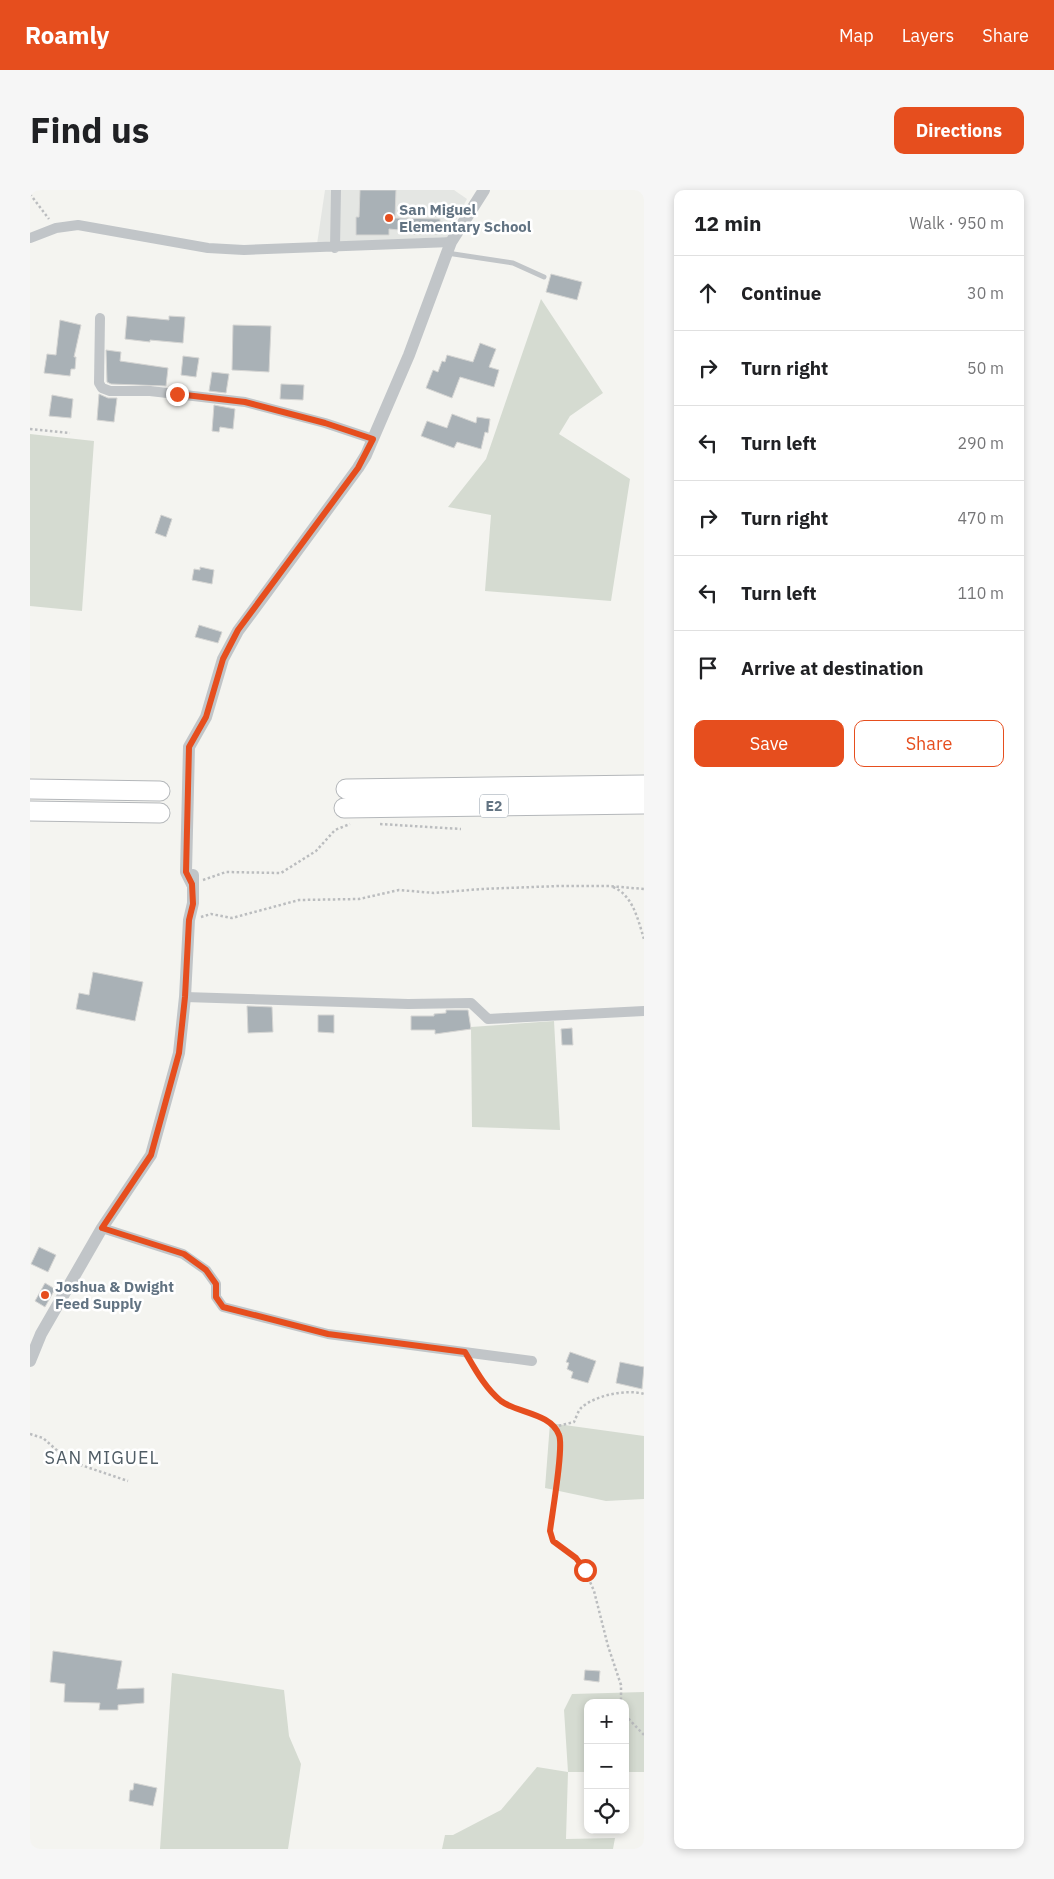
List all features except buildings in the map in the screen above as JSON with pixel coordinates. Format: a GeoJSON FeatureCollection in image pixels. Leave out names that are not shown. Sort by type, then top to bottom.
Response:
{"type":"FeatureCollection","features":[{"type":"Feature","properties":{"kind":"highway","name":"E2"},"geometry":{"type":"LineString","coordinates":[[346,790],[644,785]]}},
{"type":"Feature","properties":{"kind":"highway"},"geometry":{"type":"LineString","coordinates":[[30,789],[160,791]]}},
{"type":"Feature","properties":{"kind":"highway","name":"E2"},"geometry":{"type":"LineString","coordinates":[[349,815],[644,804]]}},
{"type":"Feature","properties":{"kind":"highway"},"geometry":{"type":"LineString","coordinates":[[30,811],[160,813]]}},
{"type":"Feature","properties":{"kind":"street"},"geometry":{"type":"LineString","coordinates":[[335,248],[336,190]]}},
{"type":"Feature","properties":{"kind":"street"},"geometry":{"type":"LineString","coordinates":[[192,884],[186,872],[189,747],[206,717],[223,659],[238,630],[358,468],[373,439],[409,354],[449,248],[484,190]]}},
{"type":"Feature","properties":{"kind":"street"},"geometry":{"type":"LineString","coordinates":[[30,238],[56,228],[78,225],[208,248],[244,250],[449,248]]}},
{"type":"Feature","properties":{"kind":"street"},"geometry":{"type":"LineString","coordinates":[[100,318],[99,383],[102,388],[110,391],[150,391],[245,402],[325,423],[373,439]]}},
{"type":"Feature","properties":{"kind":"street"},"geometry":{"type":"LineString","coordinates":[[30,1361],[42,1334],[102,1228],[151,1155],[179,1053],[185,997],[189,920],[193,904],[194,850]]}},
{"type":"Feature","properties":{"kind":"street"},"geometry":{"type":"LineString","coordinates":[[185,997],[408,1004],[471,1003],[488,1019],[644,1011]]}},
{"type":"Feature","properties":{"kind":"street"},"geometry":{"type":"LineString","coordinates":[[102,1228],[184,1254],[206,1270],[216,1284],[216,1297],[223,1307],[328,1334],[532,1361]]}},
{"type":"Feature","properties":{"kind":"lane"},"geometry":{"type":"LineString","coordinates":[[449,248],[513,263],[544,277]]}},
{"type":"Feature","properties":{"kind":"path"},"geometry":{"type":"LineString","coordinates":[[30,194],[56,228]]}},
{"type":"Feature","properties":{"kind":"path"},"geometry":{"type":"LineString","coordinates":[[30,429],[70,433]]}},
{"type":"Feature","properties":{"kind":"path"},"geometry":{"type":"LineString","coordinates":[[192,884],[226,872],[281,873],[316,851],[349,815]]}},
{"type":"Feature","properties":{"kind":"path"},"geometry":{"type":"LineString","coordinates":[[374,824],[461,829]]}},
{"type":"Feature","properties":{"kind":"path"},"geometry":{"type":"LineString","coordinates":[[189,920],[211,914],[232,918],[299,900],[359,899],[399,890],[434,893],[481,889],[609,886],[644,889]]}},
{"type":"Feature","properties":{"kind":"path"},"geometry":{"type":"LineString","coordinates":[[609,886],[620,890],[629,899],[644,939]]}},
{"type":"Feature","properties":{"kind":"path"},"geometry":{"type":"LineString","coordinates":[[465,1352],[481,1380],[502,1402],[537,1415],[554,1427],[560,1436],[550,1531],[553,1541],[576,1558],[585,1570],[591,1584],[608,1646],[621,1684],[621,1699]]}},
{"type":"Feature","properties":{"kind":"path"},"geometry":{"type":"LineString","coordinates":[[554,1427],[574,1422],[580,1409],[601,1397],[621,1392],[644,1394]]}},
{"type":"Feature","properties":{"kind":"path"},"geometry":{"type":"LineString","coordinates":[[30,1434],[43,1438],[69,1461],[128,1481]]}},
{"type":"Feature","properties":{"kind":"path"},"geometry":{"type":"LineString","coordinates":[[629,1719],[644,1734]]}},
{"type":"Feature","properties":{"kind":"shaded area","name":"San Miguel Elementary School"},"geometry":{"type":"Polygon","coordinates":[[[325,190],[454,190],[467,199],[447,237],[317,244],[325,190]]]}},
{"type":"Feature","properties":{"kind":"shaded area"},"geometry":{"type":"Polygon","coordinates":[[[541,299],[603,393],[570,416],[559,434],[630,479],[611,601],[485,591],[491,515],[448,507],[486,459],[541,299]]]}},
{"type":"Feature","properties":{"kind":"shaded area"},"geometry":{"type":"Polygon","coordinates":[[[30,434],[94,441],[82,611],[30,606],[30,434]]]}},
{"type":"Feature","properties":{"kind":"shaded area"},"geometry":{"type":"Polygon","coordinates":[[[554,1021],[560,1130],[472,1127],[471,1027],[554,1021]]]}},
{"type":"Feature","properties":{"kind":"shaded area"},"geometry":{"type":"Polygon","coordinates":[[[550,1423],[644,1436],[644,1499],[606,1501],[545,1488],[550,1423]]]}},
{"type":"Feature","properties":{"kind":"shaded area"},"geometry":{"type":"Polygon","coordinates":[[[172,1673],[284,1690],[289,1736],[301,1764],[288,1849],[160,1849],[172,1673]]]}},
{"type":"Feature","properties":{"kind":"shaded area"},"geometry":{"type":"Polygon","coordinates":[[[644,1692],[644,1772],[629,1772],[629,1699],[584,1699],[584,1772],[568,1772],[564,1710],[572,1694],[644,1692]]]}},
{"type":"Feature","properties":{"kind":"shaded area"},"geometry":{"type":"Polygon","coordinates":[[[537,1767],[568,1772],[566,1839],[615,1838],[613,1849],[442,1849],[445,1835],[453,1835],[501,1810],[537,1767]]]}},
{"type":"Feature","properties":{"kind":"place","name":"San Miguel Elementary School"},"geometry":{"type":"Point","coordinates":[389,218]}},
{"type":"Feature","properties":{"kind":"place","name":"Joshua & Dwight Feed Supply"},"geometry":{"type":"Point","coordinates":[45,1295]}},
{"type":"Feature","properties":{"kind":"district","name":"SAN MIGUEL"},"geometry":{"type":"Point","coordinates":[102,1457]}},
{"type":"Feature","properties":{"kind":"route"},"geometry":{"type":"LineString","coordinates":[[177,394],[245,402],[325,423],[373,439],[358,468],[238,630],[223,659],[206,717],[189,747],[186,872],[192,884],[193,904],[189,920],[185,997],[179,1053],[151,1155],[102,1228],[184,1254],[206,1270],[216,1284],[216,1297],[223,1307],[328,1334],[465,1352],[481,1380],[502,1402],[537,1415],[554,1427],[560,1436],[550,1531],[553,1541],[576,1558],[585,1570]]}}]}
